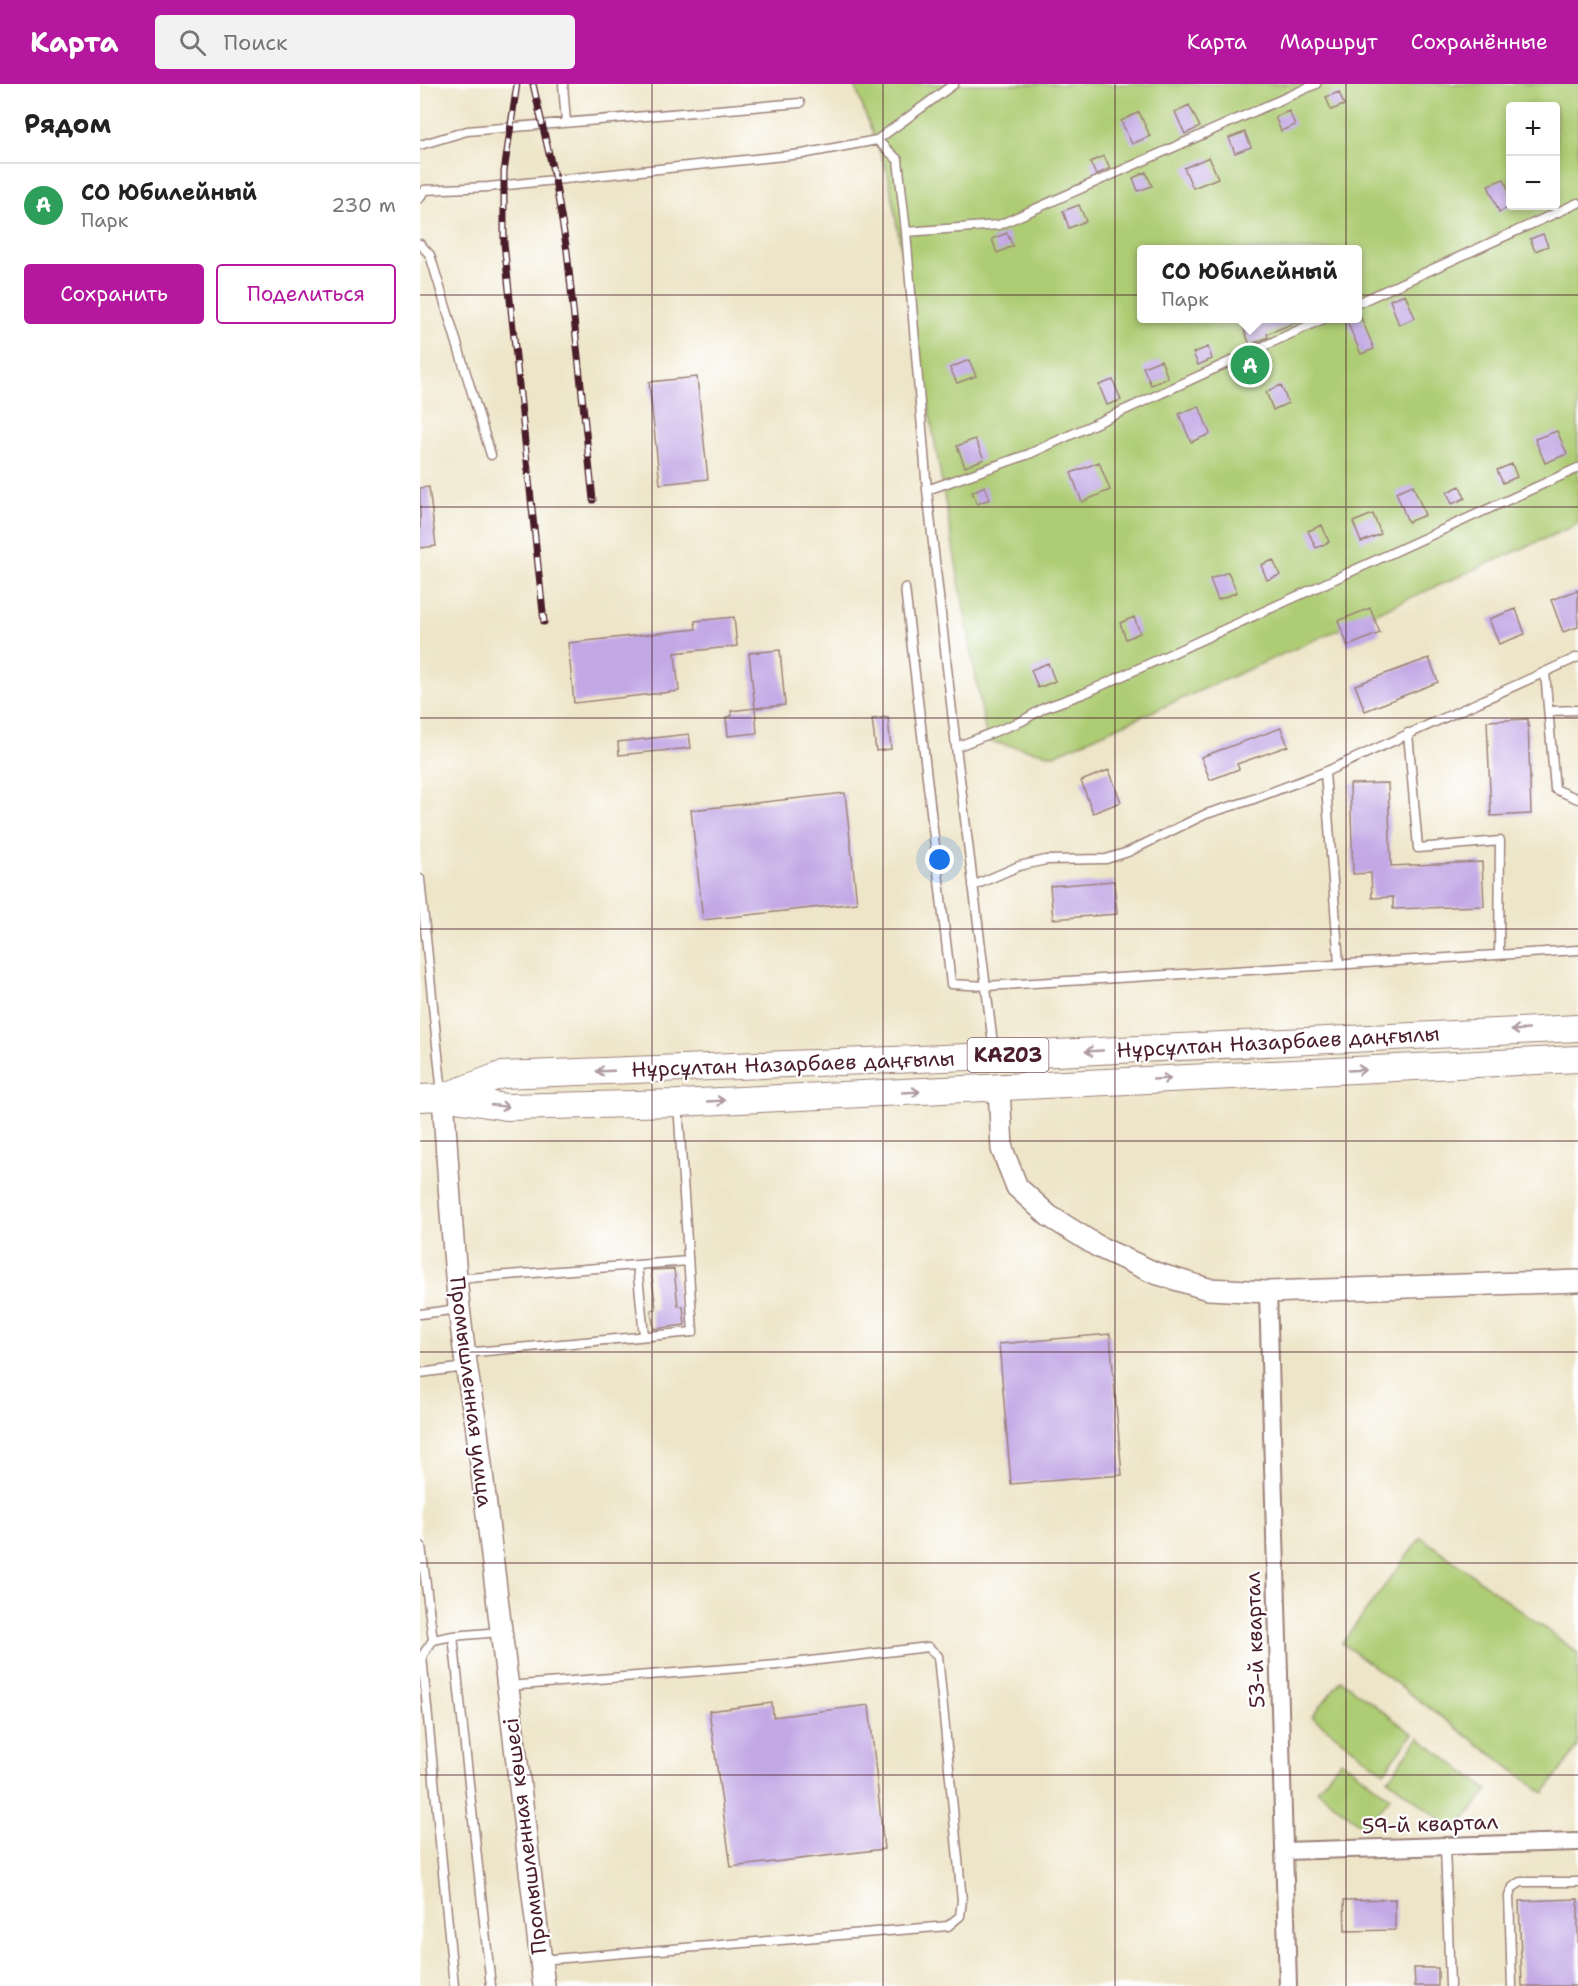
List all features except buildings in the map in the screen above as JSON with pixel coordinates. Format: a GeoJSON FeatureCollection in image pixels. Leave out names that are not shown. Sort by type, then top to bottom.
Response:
{"type":"FeatureCollection","features":[{"type":"Feature","properties":{"kind":"main road","name":"Нұрсұлтан Назарбаев даңғылы"},"geometry":{"type":"LineString","coordinates":[[431,1098],[501,1075],[995,1056],[1578,1028]]}},
{"type":"Feature","properties":{"kind":"main road"},"geometry":{"type":"LineString","coordinates":[[995,1056],[999,1087]]}},
{"type":"Feature","properties":{"kind":"main road","name":"Нұрсұлтан Назарбаев даңғылы"},"geometry":{"type":"LineString","coordinates":[[431,1098],[506,1107],[678,1103],[1578,1059]]}},
{"type":"Feature","properties":{"kind":"street"},"geometry":{"type":"LineString","coordinates":[[999,1087],[1002,1149],[1017,1187],[1049,1216],[1099,1247],[1155,1274],[1208,1289],[1268,1292],[1578,1281]]}},
{"type":"Feature","properties":{"kind":"street","name":"Промышленная улица"},"geometry":{"type":"LineString","coordinates":[[431,1098],[465,1360],[476,1423],[507,1686]]}},
{"type":"Feature","properties":{"kind":"street","name":"53-й квартал"},"geometry":{"type":"LineString","coordinates":[[1268,1292],[1288,1986]]}},
{"type":"Feature","properties":{"kind":"street","name":"Промышленная көшесі"},"geometry":{"type":"LineString","coordinates":[[507,1686],[544,1986]]}},
{"type":"Feature","properties":{"kind":"street","name":"59-й квартал"},"geometry":{"type":"LineString","coordinates":[[1284,1851],[1578,1842]]}},
{"type":"Feature","properties":{"kind":"lane"},"geometry":{"type":"LineString","coordinates":[[563,84],[567,122]]}},
{"type":"Feature","properties":{"kind":"lane"},"geometry":{"type":"LineString","coordinates":[[420,198],[424,190],[488,187],[801,154],[877,140],[954,84]]}},
{"type":"Feature","properties":{"kind":"lane"},"geometry":{"type":"LineString","coordinates":[[906,232],[999,225],[1316,84]]}},
{"type":"Feature","properties":{"kind":"lane"},"geometry":{"type":"LineString","coordinates":[[420,145],[467,131],[801,103]]}},
{"type":"Feature","properties":{"kind":"lane"},"geometry":{"type":"LineString","coordinates":[[877,140],[898,160],[927,490],[956,747],[995,1056]]}},
{"type":"Feature","properties":{"kind":"lane"},"geometry":{"type":"LineString","coordinates":[[1362,301],[1578,203]]}},
{"type":"Feature","properties":{"kind":"lane"},"geometry":{"type":"LineString","coordinates":[[420,244],[430,255],[491,455]]}},
{"type":"Feature","properties":{"kind":"lane"},"geometry":{"type":"LineString","coordinates":[[927,490],[1029,454],[1314,323]]}},
{"type":"Feature","properties":{"kind":"lane"},"geometry":{"type":"LineString","coordinates":[[956,747],[1096,688],[1578,468]]}},
{"type":"Feature","properties":{"kind":"lane"},"geometry":{"type":"LineString","coordinates":[[904,588],[951,984],[986,986],[1578,950]]}},
{"type":"Feature","properties":{"kind":"lane"},"geometry":{"type":"LineString","coordinates":[[973,886],[1019,866],[1037,862],[1106,859],[1128,852],[1206,814],[1325,772],[1578,657]]}},
{"type":"Feature","properties":{"kind":"lane"},"geometry":{"type":"LineString","coordinates":[[1545,672],[1555,789],[1578,799]]}},
{"type":"Feature","properties":{"kind":"lane"},"geometry":{"type":"LineString","coordinates":[[1549,711],[1578,711]]}},
{"type":"Feature","properties":{"kind":"lane"},"geometry":{"type":"LineString","coordinates":[[1408,733],[1418,848],[1500,841],[1499,954]]}},
{"type":"Feature","properties":{"kind":"lane"},"geometry":{"type":"LineString","coordinates":[[1325,772],[1339,964]]}},
{"type":"Feature","properties":{"kind":"lane"},"geometry":{"type":"LineString","coordinates":[[420,879],[431,1098]]}},
{"type":"Feature","properties":{"kind":"lane"},"geometry":{"type":"LineString","coordinates":[[420,1372],[465,1360],[644,1336],[693,1332],[678,1103]]}},
{"type":"Feature","properties":{"kind":"lane"},"geometry":{"type":"LineString","coordinates":[[456,1279],[688,1261]]}},
{"type":"Feature","properties":{"kind":"lane"},"geometry":{"type":"LineString","coordinates":[[638,1265],[644,1336]]}},
{"type":"Feature","properties":{"kind":"lane"},"geometry":{"type":"LineString","coordinates":[[420,1314],[459,1309]]}},
{"type":"Feature","properties":{"kind":"lane"},"geometry":{"type":"LineString","coordinates":[[421,1546],[433,1640],[422,1656],[454,1986]]}},
{"type":"Feature","properties":{"kind":"lane"},"geometry":{"type":"LineString","coordinates":[[433,1640],[501,1632]]}},
{"type":"Feature","properties":{"kind":"lane"},"geometry":{"type":"LineString","coordinates":[[453,1636],[491,1986]]}},
{"type":"Feature","properties":{"kind":"lane"},"geometry":{"type":"LineString","coordinates":[[507,1686],[777,1665],[928,1647],[938,1656],[962,1900],[960,1916],[948,1926],[540,1960]]}},
{"type":"Feature","properties":{"kind":"lane"},"geometry":{"type":"LineString","coordinates":[[1445,1846],[1450,1986]]}},
{"type":"Feature","properties":{"kind":"lane"},"geometry":{"type":"LineString","coordinates":[[1512,1986],[1509,1896],[1513,1887],[1521,1882],[1578,1882]]}},
{"type":"Feature","properties":{"kind":"green space"},"geometry":{"type":"Polygon","coordinates":[[[854,84],[1578,84],[1578,524],[1054,755],[987,741],[888,174],[854,84]]]}},
{"type":"Feature","properties":{"kind":"green space"},"geometry":{"type":"Polygon","coordinates":[[[1421,1537],[1578,1653],[1578,1747],[1544,1793],[1342,1643],[1421,1537]]]}},
{"type":"Feature","properties":{"kind":"green space"},"geometry":{"type":"Polygon","coordinates":[[[1341,1680],[1413,1734],[1384,1772],[1312,1717],[1341,1680]]]}},
{"type":"Feature","properties":{"kind":"green space"},"geometry":{"type":"Polygon","coordinates":[[[1419,1738],[1488,1790],[1456,1831],[1388,1779],[1419,1738]]]}},
{"type":"Feature","properties":{"kind":"green space"},"geometry":{"type":"Polygon","coordinates":[[[1341,1760],[1390,1797],[1366,1829],[1317,1790],[1341,1760]]]}},
{"type":"Feature","properties":{"kind":"railway"},"geometry":{"type":"LineString","coordinates":[[517,84],[504,172],[504,243],[544,622]]}},
{"type":"Feature","properties":{"kind":"railway"},"geometry":{"type":"LineString","coordinates":[[533,84],[555,180],[567,251],[593,500]]}},
{"type":"Feature","properties":{"kind":"place","name":"СО Юбилейный"},"geometry":{"type":"Point","coordinates":[1250,365]}}]}
